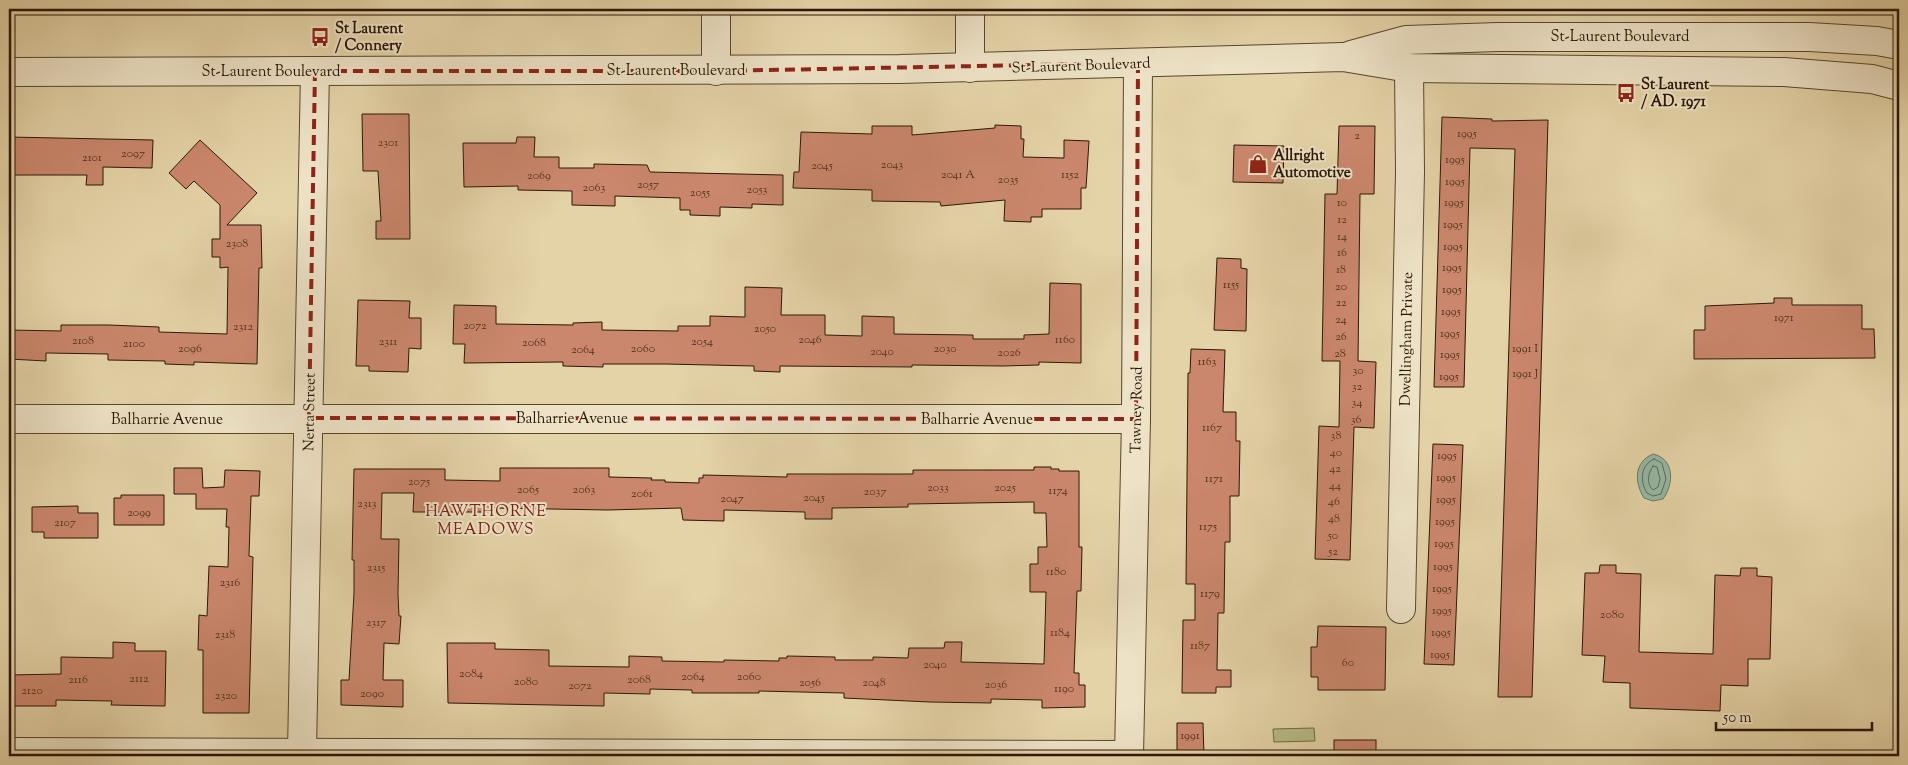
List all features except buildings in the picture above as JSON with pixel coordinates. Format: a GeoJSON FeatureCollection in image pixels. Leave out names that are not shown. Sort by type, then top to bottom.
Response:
{"type":"FeatureCollection","features":[{"type":"Feature","properties":{"kind":"street"},"geometry":{"type":"LineString","coordinates":[[716,9],[716,71]]}},
{"type":"Feature","properties":{"kind":"street"},"geometry":{"type":"LineString","coordinates":[[970,9],[970,68]]}},
{"type":"Feature","properties":{"kind":"street"},"geometry":{"type":"LineString","coordinates":[[1712,36],[1713,71]]}},
{"type":"Feature","properties":{"kind":"street","name":"St-Laurent Boulevard"},"geometry":{"type":"LineString","coordinates":[[1343,57],[1406,40],[1712,36],[1810,37],[1877,41],[1899,45]]}},
{"type":"Feature","properties":{"kind":"street","name":"St-Laurent Boulevard"},"geometry":{"type":"LineString","coordinates":[[9,72],[716,71],[970,68],[1343,57],[1409,68],[1794,72],[1872,79],[1899,86]]}},
{"type":"Feature","properties":{"kind":"street","name":"Tawney Road"},"geometry":{"type":"LineString","coordinates":[[1130,755],[1136,419],[1138,63]]}},
{"type":"Feature","properties":{"kind":"street","name":"Dwellingham Private"},"geometry":{"type":"LineString","coordinates":[[1401,609],[1409,181],[1409,68]]}},
{"type":"Feature","properties":{"kind":"street","name":"Nerta Street"},"geometry":{"type":"LineString","coordinates":[[302,752],[315,71]]}},
{"type":"Feature","properties":{"kind":"street","name":"Balharrie Avenue"},"geometry":{"type":"LineString","coordinates":[[9,419],[1136,419]]}},
{"type":"Feature","properties":{"kind":"street"},"geometry":{"type":"LineString","coordinates":[[9,752],[1130,755]]}},
{"type":"Feature","properties":{"kind":"highlighted area"},"geometry":{"type":"Polygon","coordinates":[[[1138,63],[1136,419],[309,418],[315,71],[716,71],[1138,63]]]}},
{"type":"Feature","properties":{"kind":"green space"},"geometry":{"type":"Polygon","coordinates":[[[1314,728],[1315,741],[1274,742],[1273,729],[1314,728]]]}},
{"type":"Feature","properties":{"kind":"water"},"geometry":{"type":"Polygon","coordinates":[[[1653,454],[1660,457],[1669,466],[1670,479],[1667,493],[1663,499],[1653,501],[1644,498],[1637,479],[1642,462],[1653,454]]]}},
{"type":"Feature","properties":{"kind":"place","name":"St Laurent / Connery"},"geometry":{"type":"Point","coordinates":[320,37]}},
{"type":"Feature","properties":{"kind":"place","name":"St Laurent / AD. 1971"},"geometry":{"type":"Point","coordinates":[1626,93]}},
{"type":"Feature","properties":{"kind":"place","name":"Allright Automotive"},"geometry":{"type":"Point","coordinates":[1258,164]}},
{"type":"Feature","properties":{"kind":"district","name":"HAWTHORNE MEADOWS"},"geometry":{"type":"Point","coordinates":[486,519]}}]}
